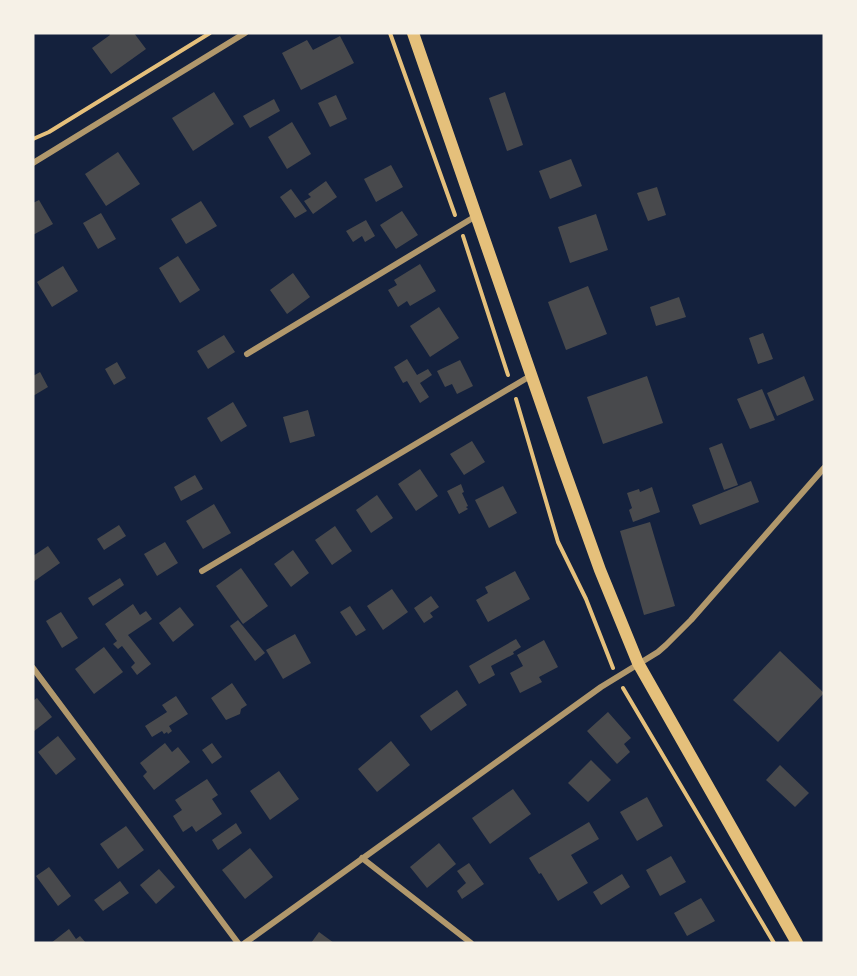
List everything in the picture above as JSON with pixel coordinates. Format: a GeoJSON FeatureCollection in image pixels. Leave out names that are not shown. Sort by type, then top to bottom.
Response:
{"type":"FeatureCollection","features":[{"type":"Feature","properties":{"kind":"main road"},"geometry":{"type":"LineString","coordinates":[[413,33],[600,570],[638,663],[797,943]]}},
{"type":"Feature","properties":{"kind":"street"},"geometry":{"type":"LineString","coordinates":[[33,163],[245,33]]}},
{"type":"Feature","properties":{"kind":"street"},"geometry":{"type":"LineString","coordinates":[[247,354],[476,216]]}},
{"type":"Feature","properties":{"kind":"street"},"geometry":{"type":"LineString","coordinates":[[202,571],[532,374]]}},
{"type":"Feature","properties":{"kind":"street"},"geometry":{"type":"LineString","coordinates":[[245,943],[601,687],[658,652],[691,620],[824,468]]}},
{"type":"Feature","properties":{"kind":"street"},"geometry":{"type":"LineString","coordinates":[[33,668],[238,943]]}},
{"type":"Feature","properties":{"kind":"street"},"geometry":{"type":"LineString","coordinates":[[362,858],[471,943]]}},
{"type":"Feature","properties":{"kind":"path"},"geometry":{"type":"LineString","coordinates":[[33,140],[50,132],[210,33]]}},
{"type":"Feature","properties":{"kind":"building"},"geometry":{"type":"Polygon","coordinates":[[[109,33],[134,33],[146,49],[111,74],[92,48],[110,35],[109,33]]]}},
{"type":"Feature","properties":{"kind":"building"},"geometry":{"type":"Polygon","coordinates":[[[340,36],[354,63],[301,90],[282,53],[307,40],[313,50],[340,36]]]}},
{"type":"Feature","properties":{"kind":"building"},"geometry":{"type":"Polygon","coordinates":[[[214,92],[234,124],[193,151],[172,118],[214,92]]]}},
{"type":"Feature","properties":{"kind":"building"},"geometry":{"type":"Polygon","coordinates":[[[505,92],[523,145],[507,151],[489,98],[505,92]]]}},
{"type":"Feature","properties":{"kind":"building"},"geometry":{"type":"Polygon","coordinates":[[[336,95],[347,119],[330,127],[318,103],[336,95]]]}},
{"type":"Feature","properties":{"kind":"building"},"geometry":{"type":"Polygon","coordinates":[[[274,99],[280,111],[250,128],[243,116],[274,99]]]}},
{"type":"Feature","properties":{"kind":"building"},"geometry":{"type":"Polygon","coordinates":[[[292,122],[311,154],[287,169],[268,137],[292,122]]]}},
{"type":"Feature","properties":{"kind":"building"},"geometry":{"type":"Polygon","coordinates":[[[118,152],[140,184],[106,206],[85,174],[118,152]]]}},
{"type":"Feature","properties":{"kind":"building"},"geometry":{"type":"Polygon","coordinates":[[[571,159],[582,186],[550,199],[539,171],[571,159]]]}},
{"type":"Feature","properties":{"kind":"building"},"geometry":{"type":"Polygon","coordinates":[[[391,165],[403,187],[376,202],[364,179],[391,165]]]}},
{"type":"Feature","properties":{"kind":"building"},"geometry":{"type":"Polygon","coordinates":[[[326,181],[337,197],[313,214],[304,201],[311,197],[308,194],[326,181]]]}},
{"type":"Feature","properties":{"kind":"building"},"geometry":{"type":"Polygon","coordinates":[[[657,187],[666,215],[648,221],[637,193],[657,187]]]}},
{"type":"Feature","properties":{"kind":"building"},"geometry":{"type":"Polygon","coordinates":[[[291,189],[307,211],[295,218],[280,197],[291,189]]]}},
{"type":"Feature","properties":{"kind":"building"},"geometry":{"type":"Polygon","coordinates":[[[39,200],[53,224],[33,235],[33,203],[39,200]]]}},
{"type":"Feature","properties":{"kind":"building"},"geometry":{"type":"Polygon","coordinates":[[[201,201],[217,226],[186,244],[171,219],[201,201]]]}},
{"type":"Feature","properties":{"kind":"building"},"geometry":{"type":"Polygon","coordinates":[[[402,211],[418,235],[396,249],[380,225],[402,211]]]}},
{"type":"Feature","properties":{"kind":"building"},"geometry":{"type":"Polygon","coordinates":[[[101,213],[116,239],[98,249],[83,223],[101,213]]]}},
{"type":"Feature","properties":{"kind":"building"},"geometry":{"type":"Polygon","coordinates":[[[596,214],[608,250],[570,263],[558,227],[596,214]]]}},
{"type":"Feature","properties":{"kind":"building"},"geometry":{"type":"Polygon","coordinates":[[[366,220],[375,236],[365,242],[362,236],[353,242],[346,231],[366,220]]]}},
{"type":"Feature","properties":{"kind":"building"},"geometry":{"type":"Polygon","coordinates":[[[178,256],[200,290],[180,303],[159,268],[178,256]]]}},
{"type":"Feature","properties":{"kind":"building"},"geometry":{"type":"Polygon","coordinates":[[[420,264],[436,291],[410,306],[407,301],[398,307],[388,290],[397,285],[394,280],[420,264]]]}},
{"type":"Feature","properties":{"kind":"building"},"geometry":{"type":"Polygon","coordinates":[[[63,266],[78,291],[52,307],[37,282],[63,266]]]}},
{"type":"Feature","properties":{"kind":"building"},"geometry":{"type":"Polygon","coordinates":[[[293,273],[310,297],[287,314],[270,290],[293,273]]]}},
{"type":"Feature","properties":{"kind":"building"},"geometry":{"type":"Polygon","coordinates":[[[588,286],[607,334],[566,350],[548,302],[588,286]]]}},
{"type":"Feature","properties":{"kind":"building"},"geometry":{"type":"Polygon","coordinates":[[[679,297],[686,317],[656,326],[650,307],[679,297]]]}},
{"type":"Feature","properties":{"kind":"building"},"geometry":{"type":"Polygon","coordinates":[[[439,307],[459,338],[430,357],[410,326],[439,307]]]}},
{"type":"Feature","properties":{"kind":"building"},"geometry":{"type":"Polygon","coordinates":[[[763,333],[773,359],[758,364],[749,338],[763,333]]]}},
{"type":"Feature","properties":{"kind":"building"},"geometry":{"type":"Polygon","coordinates":[[[224,335],[235,352],[208,369],[197,351],[224,335]]]}},
{"type":"Feature","properties":{"kind":"building"},"geometry":{"type":"Polygon","coordinates":[[[407,359],[417,375],[428,369],[432,375],[420,383],[429,397],[420,403],[407,381],[403,383],[394,367],[407,359]]]}},
{"type":"Feature","properties":{"kind":"building"},"geometry":{"type":"Polygon","coordinates":[[[460,360],[473,386],[457,394],[452,384],[445,387],[437,371],[460,360]]]}},
{"type":"Feature","properties":{"kind":"building"},"geometry":{"type":"Polygon","coordinates":[[[117,362],[126,378],[114,385],[105,369],[117,362]]]}},
{"type":"Feature","properties":{"kind":"building"},"geometry":{"type":"Polygon","coordinates":[[[40,372],[48,387],[33,396],[33,376],[40,372]]]}},
{"type":"Feature","properties":{"kind":"building"},"geometry":{"type":"Polygon","coordinates":[[[647,376],[663,423],[603,444],[587,397],[647,376]]]}},
{"type":"Feature","properties":{"kind":"building"},"geometry":{"type":"Polygon","coordinates":[[[804,376],[814,400],[777,416],[767,393],[804,376]]]}},
{"type":"Feature","properties":{"kind":"building"},"geometry":{"type":"Polygon","coordinates":[[[762,389],[775,420],[750,429],[737,399],[762,389]]]}},
{"type":"Feature","properties":{"kind":"building"},"geometry":{"type":"Polygon","coordinates":[[[233,402],[247,426],[221,442],[207,418],[233,402]]]}},
{"type":"Feature","properties":{"kind":"building"},"geometry":{"type":"Polygon","coordinates":[[[308,410],[315,436],[290,443],[283,417],[308,410]]]}},
{"type":"Feature","properties":{"kind":"building"},"geometry":{"type":"Polygon","coordinates":[[[472,441],[485,462],[464,475],[450,454],[472,441]]]}},
{"type":"Feature","properties":{"kind":"building"},"geometry":{"type":"Polygon","coordinates":[[[722,443],[738,485],[724,490],[709,448],[722,443]]]}},
{"type":"Feature","properties":{"kind":"building"},"geometry":{"type":"Polygon","coordinates":[[[420,469],[438,496],[416,511],[398,484],[420,469]]]}},
{"type":"Feature","properties":{"kind":"building"},"geometry":{"type":"Polygon","coordinates":[[[195,475],[203,489],[181,501],[174,487],[195,475]]]}},
{"type":"Feature","properties":{"kind":"building"},"geometry":{"type":"Polygon","coordinates":[[[751,481],[759,502],[700,525],[692,505],[751,481]]]}},
{"type":"Feature","properties":{"kind":"building"},"geometry":{"type":"Polygon","coordinates":[[[461,484],[468,509],[459,514],[447,491],[461,484]]]}},
{"type":"Feature","properties":{"kind":"building"},"geometry":{"type":"Polygon","coordinates":[[[503,486],[517,513],[489,528],[475,500],[503,486]]]}},
{"type":"Feature","properties":{"kind":"building"},"geometry":{"type":"Polygon","coordinates":[[[652,487],[660,512],[633,522],[629,510],[632,508],[627,493],[639,489],[640,492],[652,487]]]}},
{"type":"Feature","properties":{"kind":"building"},"geometry":{"type":"Polygon","coordinates":[[[377,495],[393,518],[371,533],[356,510],[377,495]]]}},
{"type":"Feature","properties":{"kind":"building"},"geometry":{"type":"Polygon","coordinates":[[[214,504],[231,533],[203,549],[186,521],[214,504]]]}},
{"type":"Feature","properties":{"kind":"building"},"geometry":{"type":"Polygon","coordinates":[[[650,522],[675,606],[644,615],[620,531],[650,522]]]}},
{"type":"Feature","properties":{"kind":"building"},"geometry":{"type":"Polygon","coordinates":[[[119,525],[126,536],[104,550],[97,539],[119,525]]]}},
{"type":"Feature","properties":{"kind":"building"},"geometry":{"type":"Polygon","coordinates":[[[335,526],[352,551],[332,565],[315,540],[335,526]]]}},
{"type":"Feature","properties":{"kind":"building"},"geometry":{"type":"Polygon","coordinates":[[[165,542],[178,563],[157,576],[144,554],[165,542]]]}},
{"type":"Feature","properties":{"kind":"building"},"geometry":{"type":"Polygon","coordinates":[[[48,546],[60,563],[33,582],[33,556],[48,546]]]}},
{"type":"Feature","properties":{"kind":"building"},"geometry":{"type":"Polygon","coordinates":[[[293,550],[309,573],[291,587],[274,564],[293,550]]]}},
{"type":"Feature","properties":{"kind":"building"},"geometry":{"type":"Polygon","coordinates":[[[241,568],[268,606],[243,624],[216,586],[241,568]]]}},
{"type":"Feature","properties":{"kind":"building"},"geometry":{"type":"Polygon","coordinates":[[[515,571],[530,599],[488,622],[476,600],[488,593],[485,587],[515,571]]]}},
{"type":"Feature","properties":{"kind":"building"},"geometry":{"type":"Polygon","coordinates":[[[120,578],[124,585],[93,606],[88,598],[120,578]]]}},
{"type":"Feature","properties":{"kind":"building"},"geometry":{"type":"Polygon","coordinates":[[[392,589],[408,612],[383,630],[367,606],[392,589]]]}},
{"type":"Feature","properties":{"kind":"building"},"geometry":{"type":"Polygon","coordinates":[[[431,596],[439,607],[430,613],[433,617],[424,623],[414,608],[431,596]]]}},
{"type":"Feature","properties":{"kind":"building"},"geometry":{"type":"Polygon","coordinates":[[[133,604],[140,615],[146,611],[152,619],[128,635],[151,664],[137,675],[131,667],[135,663],[122,646],[118,649],[113,644],[117,641],[105,624],[133,604]]]}},
{"type":"Feature","properties":{"kind":"building"},"geometry":{"type":"Polygon","coordinates":[[[350,606],[366,630],[356,636],[340,612],[350,606]]]}},
{"type":"Feature","properties":{"kind":"building"},"geometry":{"type":"Polygon","coordinates":[[[180,607],[194,625],[173,642],[159,623],[180,607]]]}},
{"type":"Feature","properties":{"kind":"building"},"geometry":{"type":"Polygon","coordinates":[[[61,612],[78,638],[62,648],[46,621],[61,612]]]}},
{"type":"Feature","properties":{"kind":"building"},"geometry":{"type":"Polygon","coordinates":[[[238,620],[265,653],[255,661],[230,626],[238,620]]]}},
{"type":"Feature","properties":{"kind":"building"},"geometry":{"type":"Polygon","coordinates":[[[295,634],[311,663],[283,679],[266,650],[295,634]]]}},
{"type":"Feature","properties":{"kind":"building"},"geometry":{"type":"Polygon","coordinates":[[[516,639],[521,647],[513,652],[514,654],[491,666],[495,675],[479,684],[469,666],[516,639]]]}},
{"type":"Feature","properties":{"kind":"building"},"geometry":{"type":"Polygon","coordinates":[[[544,640],[558,667],[539,677],[542,682],[520,693],[510,673],[523,666],[517,655],[544,640]]]}},
{"type":"Feature","properties":{"kind":"building"},"geometry":{"type":"Polygon","coordinates":[[[104,647],[123,672],[94,694],[75,669],[104,647]]]}},
{"type":"Feature","properties":{"kind":"building"},"geometry":{"type":"Polygon","coordinates":[[[780,651],[824,693],[778,742],[733,700],[780,651]]]}},
{"type":"Feature","properties":{"kind":"building"},"geometry":{"type":"Polygon","coordinates":[[[232,683],[247,705],[241,709],[240,714],[226,720],[211,698],[232,683]]]}},
{"type":"Feature","properties":{"kind":"building"},"geometry":{"type":"Polygon","coordinates":[[[457,690],[467,705],[431,731],[420,716],[457,690]]]}},
{"type":"Feature","properties":{"kind":"building"},"geometry":{"type":"Polygon","coordinates":[[[176,696],[188,714],[169,726],[172,731],[168,734],[162,731],[152,737],[145,726],[167,712],[162,705],[176,696]]]}},
{"type":"Feature","properties":{"kind":"building"},"geometry":{"type":"Polygon","coordinates":[[[37,698],[52,717],[33,732],[33,701],[37,698]]]}},
{"type":"Feature","properties":{"kind":"building"},"geometry":{"type":"Polygon","coordinates":[[[608,712],[631,738],[624,744],[630,752],[617,764],[587,731],[608,712]]]}},
{"type":"Feature","properties":{"kind":"building"},"geometry":{"type":"Polygon","coordinates":[[[58,736],[76,759],[56,775],[38,752],[58,736]]]}},
{"type":"Feature","properties":{"kind":"building"},"geometry":{"type":"Polygon","coordinates":[[[391,741],[410,765],[377,792],[358,769],[391,741]]]}},
{"type":"Feature","properties":{"kind":"building"},"geometry":{"type":"Polygon","coordinates":[[[165,743],[172,752],[178,747],[190,762],[154,790],[143,776],[147,772],[140,763],[165,743]]]}},
{"type":"Feature","properties":{"kind":"building"},"geometry":{"type":"Polygon","coordinates":[[[212,743],[222,757],[212,764],[202,750],[212,743]]]}},
{"type":"Feature","properties":{"kind":"building"},"geometry":{"type":"Polygon","coordinates":[[[591,760],[611,780],[588,802],[568,783],[591,760]]]}},
{"type":"Feature","properties":{"kind":"building"},"geometry":{"type":"Polygon","coordinates":[[[780,765],[809,793],[795,807],[766,780],[780,765]]]}},
{"type":"Feature","properties":{"kind":"building"},"geometry":{"type":"Polygon","coordinates":[[[279,771],[299,799],[270,820],[250,791],[279,771]]]}},
{"type":"Feature","properties":{"kind":"building"},"geometry":{"type":"Polygon","coordinates":[[[207,779],[218,795],[212,799],[222,814],[196,832],[192,826],[183,832],[173,816],[182,810],[175,800],[207,779]]]}},
{"type":"Feature","properties":{"kind":"building"},"geometry":{"type":"Polygon","coordinates":[[[513,789],[531,814],[490,844],[472,818],[513,789]]]}},
{"type":"Feature","properties":{"kind":"building"},"geometry":{"type":"Polygon","coordinates":[[[647,797],[663,826],[637,841],[620,812],[647,797]]]}},
{"type":"Feature","properties":{"kind":"building"},"geometry":{"type":"Polygon","coordinates":[[[589,822],[599,839],[571,855],[588,883],[558,901],[529,858],[589,822]]]}},
{"type":"Feature","properties":{"kind":"building"},"geometry":{"type":"Polygon","coordinates":[[[236,823],[242,833],[218,850],[212,840],[236,823]]]}},
{"type":"Feature","properties":{"kind":"building"},"geometry":{"type":"Polygon","coordinates":[[[126,826],[144,850],[118,869],[100,844],[126,826]]]}},
{"type":"Feature","properties":{"kind":"building"},"geometry":{"type":"Polygon","coordinates":[[[439,843],[456,864],[427,888],[410,867],[439,843]]]}},
{"type":"Feature","properties":{"kind":"building"},"geometry":{"type":"Polygon","coordinates":[[[250,848],[273,877],[245,899],[222,870],[250,848]]]}},
{"type":"Feature","properties":{"kind":"building"},"geometry":{"type":"Polygon","coordinates":[[[671,856],[686,882],[660,896],[646,870],[671,856]]]}},
{"type":"Feature","properties":{"kind":"building"},"geometry":{"type":"Polygon","coordinates":[[[469,863],[484,884],[462,899],[457,891],[466,883],[457,871],[469,863]]]}},
{"type":"Feature","properties":{"kind":"building"},"geometry":{"type":"Polygon","coordinates":[[[49,867],[71,896],[58,906],[36,876],[49,867]]]}},
{"type":"Feature","properties":{"kind":"building"},"geometry":{"type":"Polygon","coordinates":[[[159,869],[175,887],[156,904],[140,885],[159,869]]]}},
{"type":"Feature","properties":{"kind":"building"},"geometry":{"type":"Polygon","coordinates":[[[622,874],[630,887],[601,905],[593,892],[622,874]]]}},
{"type":"Feature","properties":{"kind":"building"},"geometry":{"type":"Polygon","coordinates":[[[120,881],[129,893],[103,911],[94,900],[120,881]]]}},
{"type":"Feature","properties":{"kind":"building"},"geometry":{"type":"Polygon","coordinates":[[[701,898],[715,921],[687,936],[674,913],[701,898]]]}},
{"type":"Feature","properties":{"kind":"building"},"geometry":{"type":"Polygon","coordinates":[[[69,929],[76,939],[80,936],[86,943],[51,943],[69,929]]]}},
{"type":"Feature","properties":{"kind":"building"},"geometry":{"type":"Polygon","coordinates":[[[319,932],[334,943],[311,943],[319,932]]]}}]}
